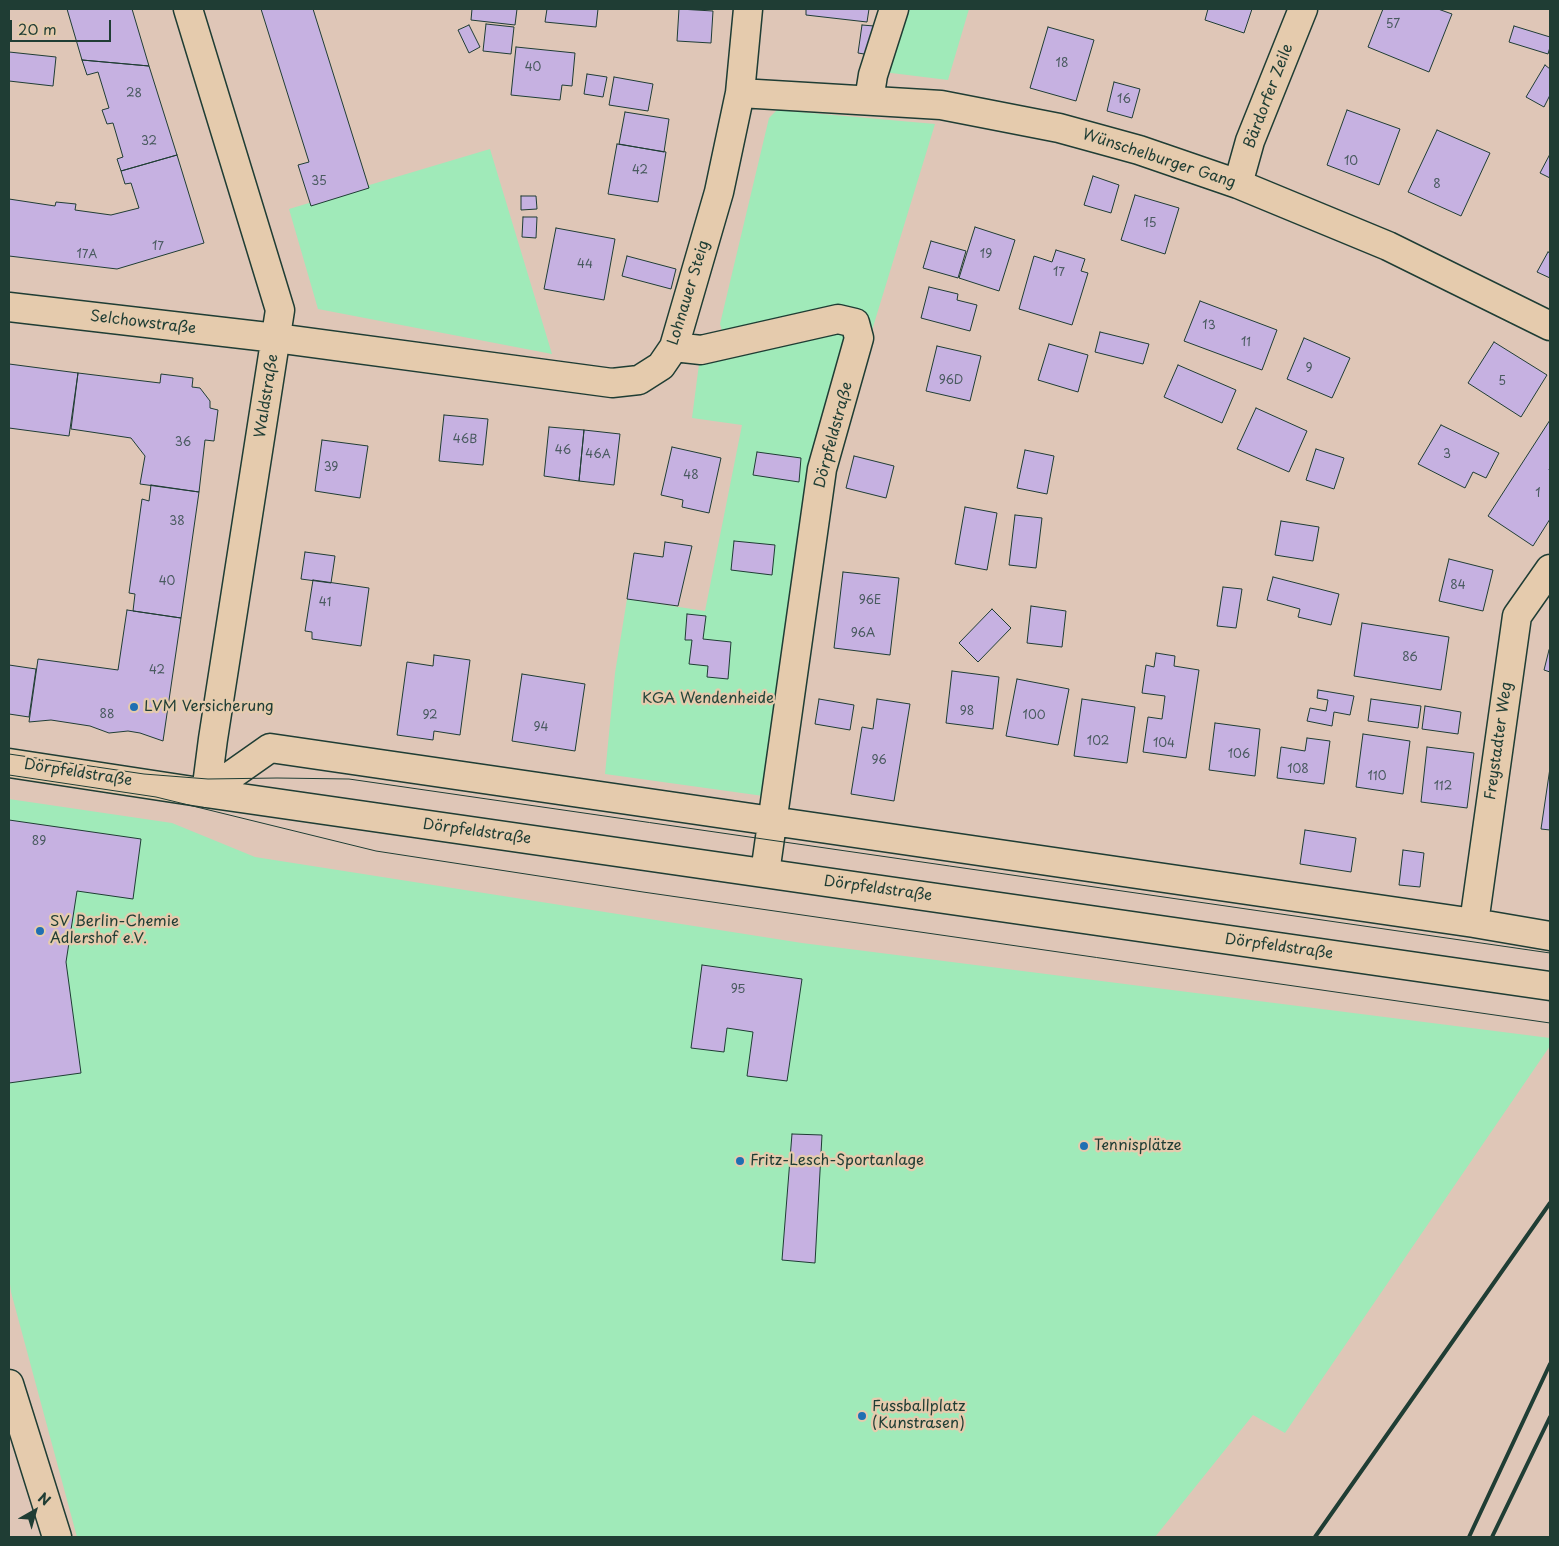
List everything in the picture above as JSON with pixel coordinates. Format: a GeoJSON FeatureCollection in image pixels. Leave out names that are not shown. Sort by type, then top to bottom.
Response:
{"type":"FeatureCollection","features":[{"type":"Feature","properties":{"kind":"street","name":"Waldstraße"},"geometry":{"type":"LineString","coordinates":[[188,9],[280,310],[206,793]]}},
{"type":"Feature","properties":{"kind":"street","name":"Lohnauer Steig"},"geometry":{"type":"LineString","coordinates":[[276,338],[612,383],[639,380],[661,366],[674,347],[719,192],[740,92],[748,9]]}},
{"type":"Feature","properties":{"kind":"street"},"geometry":{"type":"LineString","coordinates":[[869,100],[873,75],[894,9]]}},
{"type":"Feature","properties":{"kind":"street","name":"Bärdorfer Zeile"},"geometry":{"type":"LineString","coordinates":[[1238,184],[1250,141],[1303,9]]}},
{"type":"Feature","properties":{"kind":"street","name":"Wünschelburger Gang"},"geometry":{"type":"LineString","coordinates":[[740,92],[941,105],[1059,128],[1139,150],[1238,184],[1388,246],[1550,326]]}},
{"type":"Feature","properties":{"kind":"street","name":"Selchowstraße"},"geometry":{"type":"LineString","coordinates":[[9,306],[276,338]]}},
{"type":"Feature","properties":{"kind":"street","name":"Dörpfeldstraße"},"geometry":{"type":"LineString","coordinates":[[674,347],[701,350],[838,319],[855,323],[860,338],[822,469],[771,822]]}},
{"type":"Feature","properties":{"kind":"street","name":"Freystadter Weg"},"geometry":{"type":"LineString","coordinates":[[1474,923],[1517,616],[1550,569]]}},
{"type":"Feature","properties":{"kind":"street"},"geometry":{"type":"LineString","coordinates":[[206,793],[270,748],[1474,923],[1550,936]]}},
{"type":"Feature","properties":{"kind":"street","name":"Dörpfeldstraße"},"geometry":{"type":"LineString","coordinates":[[9,763],[1550,986]]}},
{"type":"Feature","properties":{"kind":"street"},"geometry":{"type":"LineString","coordinates":[[765,873],[771,822]]}},
{"type":"Feature","properties":{"kind":"street"},"geometry":{"type":"LineString","coordinates":[[9,1384],[57,1537]]}},
{"type":"Feature","properties":{"kind":"green space"},"geometry":{"type":"Polygon","coordinates":[[[885,9],[969,9],[948,80],[867,70],[885,9]]]}},
{"type":"Feature","properties":{"kind":"green space","name":"KGA Wendenheide"},"geometry":{"type":"Polygon","coordinates":[[[777,110],[935,124],[833,458],[785,799],[605,774],[615,673],[627,599],[705,611],[742,425],[692,418],[699,364],[729,356],[720,324],[769,118],[777,110]]]}},
{"type":"Feature","properties":{"kind":"green space"},"geometry":{"type":"Polygon","coordinates":[[[490,149],[552,354],[318,309],[289,209],[490,149]]]}},
{"type":"Feature","properties":{"kind":"green space","name":"Fritz-Lesch-Sportanlage"},"geometry":{"type":"Polygon","coordinates":[[[9,799],[172,823],[255,857],[802,943],[1550,1038],[1550,1046],[1285,1433],[1253,1415],[1155,1537],[77,1537],[11,1292],[9,1276],[9,799]]]}},
{"type":"Feature","properties":{"kind":"building"},"geometry":{"type":"Polygon","coordinates":[[[67,9],[132,9],[149,66],[82,60],[67,9]]]}},
{"type":"Feature","properties":{"kind":"building"},"geometry":{"type":"Polygon","coordinates":[[[261,9],[313,9],[369,188],[311,206],[298,165],[309,162],[261,9]]]}},
{"type":"Feature","properties":{"kind":"building"},"geometry":{"type":"Polygon","coordinates":[[[472,9],[517,9],[515,25],[471,20],[472,9]]]}},
{"type":"Feature","properties":{"kind":"building"},"geometry":{"type":"Polygon","coordinates":[[[547,9],[598,9],[596,27],[545,22],[547,9]]]}},
{"type":"Feature","properties":{"kind":"building"},"geometry":{"type":"Polygon","coordinates":[[[679,9],[713,11],[711,43],[677,41],[679,9]]]}},
{"type":"Feature","properties":{"kind":"building"},"geometry":{"type":"Polygon","coordinates":[[[806,9],[869,9],[867,22],[806,15],[806,9]]]}},
{"type":"Feature","properties":{"kind":"building"},"geometry":{"type":"Polygon","coordinates":[[[1208,9],[1252,9],[1244,33],[1205,20],[1208,9]]]}},
{"type":"Feature","properties":{"kind":"building"},"geometry":{"type":"Polygon","coordinates":[[[1383,9],[1438,9],[1452,14],[1429,72],[1368,47],[1383,9]]]}},
{"type":"Feature","properties":{"kind":"building"},"geometry":{"type":"Polygon","coordinates":[[[486,24],[514,27],[511,54],[483,51],[486,24]]]}},
{"type":"Feature","properties":{"kind":"building"},"geometry":{"type":"Polygon","coordinates":[[[469,25],[480,47],[469,53],[458,30],[469,25]]]}},
{"type":"Feature","properties":{"kind":"building"},"geometry":{"type":"Polygon","coordinates":[[[862,25],[874,26],[870,55],[858,53],[862,25]]]}},
{"type":"Feature","properties":{"kind":"building"},"geometry":{"type":"Polygon","coordinates":[[[1514,26],[1550,37],[1548,54],[1509,42],[1514,26]]]}},
{"type":"Feature","properties":{"kind":"building"},"geometry":{"type":"Polygon","coordinates":[[[1048,27],[1094,40],[1076,101],[1030,88],[1048,27]]]}},
{"type":"Feature","properties":{"kind":"building"},"geometry":{"type":"Polygon","coordinates":[[[516,47],[575,53],[572,86],[562,85],[560,100],[511,95],[516,47]]]}},
{"type":"Feature","properties":{"kind":"building"},"geometry":{"type":"Polygon","coordinates":[[[9,52],[56,57],[53,86],[9,81],[9,52]]]}},
{"type":"Feature","properties":{"kind":"building"},"geometry":{"type":"Polygon","coordinates":[[[82,60],[149,66],[177,155],[121,171],[117,159],[123,157],[113,123],[107,124],[102,110],[109,108],[98,72],[87,75],[82,60]]]}},
{"type":"Feature","properties":{"kind":"building"},"geometry":{"type":"Polygon","coordinates":[[[1545,65],[1550,69],[1550,95],[1544,107],[1526,97],[1545,65]]]}},
{"type":"Feature","properties":{"kind":"building"},"geometry":{"type":"Polygon","coordinates":[[[587,74],[607,77],[603,97],[584,94],[587,74]]]}},
{"type":"Feature","properties":{"kind":"building"},"geometry":{"type":"Polygon","coordinates":[[[614,77],[653,84],[648,111],[609,105],[614,77]]]}},
{"type":"Feature","properties":{"kind":"building"},"geometry":{"type":"Polygon","coordinates":[[[1114,82],[1140,89],[1132,118],[1107,111],[1114,82]]]}},
{"type":"Feature","properties":{"kind":"building"},"geometry":{"type":"Polygon","coordinates":[[[1347,110],[1400,129],[1379,185],[1327,165],[1347,110]]]}},
{"type":"Feature","properties":{"kind":"building"},"geometry":{"type":"Polygon","coordinates":[[[625,112],[669,119],[664,152],[619,144],[625,112]]]}},
{"type":"Feature","properties":{"kind":"building"},"geometry":{"type":"Polygon","coordinates":[[[1437,130],[1490,153],[1461,216],[1408,192],[1437,130]]]}},
{"type":"Feature","properties":{"kind":"building"},"geometry":{"type":"Polygon","coordinates":[[[617,144],[666,152],[658,202],[608,194],[617,144]]]}},
{"type":"Feature","properties":{"kind":"building"},"geometry":{"type":"Polygon","coordinates":[[[1550,154],[1550,178],[1540,173],[1550,154]]]}},
{"type":"Feature","properties":{"kind":"building"},"geometry":{"type":"Polygon","coordinates":[[[177,155],[204,243],[117,269],[9,256],[9,199],[55,206],[56,202],[76,204],[75,210],[111,215],[139,208],[131,183],[125,184],[121,171],[177,155]]]}},
{"type":"Feature","properties":{"kind":"building"},"geometry":{"type":"Polygon","coordinates":[[[1093,176],[1119,185],[1111,213],[1084,205],[1093,176]]]}},
{"type":"Feature","properties":{"kind":"building"},"geometry":{"type":"Polygon","coordinates":[[[1135,195],[1179,208],[1165,254],[1121,240],[1135,195]]]}},
{"type":"Feature","properties":{"kind":"building"},"geometry":{"type":"Polygon","coordinates":[[[521,196],[536,196],[537,209],[521,210],[521,196]]]}},
{"type":"Feature","properties":{"kind":"building"},"geometry":{"type":"Polygon","coordinates":[[[523,217],[537,217],[536,238],[522,237],[523,217]]]}},
{"type":"Feature","properties":{"kind":"building"},"geometry":{"type":"Polygon","coordinates":[[[975,227],[1015,240],[999,291],[959,278],[975,227]]]}},
{"type":"Feature","properties":{"kind":"building"},"geometry":{"type":"Polygon","coordinates":[[[556,228],[615,239],[604,300],[544,289],[556,228]]]}},
{"type":"Feature","properties":{"kind":"building"},"geometry":{"type":"Polygon","coordinates":[[[931,241],[966,251],[958,278],[923,268],[931,241]]]}},
{"type":"Feature","properties":{"kind":"building"},"geometry":{"type":"Polygon","coordinates":[[[1056,250],[1085,259],[1081,271],[1088,273],[1072,325],[1019,309],[1034,256],[1052,262],[1056,250]]]}},
{"type":"Feature","properties":{"kind":"building"},"geometry":{"type":"Polygon","coordinates":[[[1548,252],[1550,253],[1550,278],[1537,272],[1548,252]]]}},
{"type":"Feature","properties":{"kind":"building"},"geometry":{"type":"Polygon","coordinates":[[[627,256],[676,269],[671,289],[622,276],[627,256]]]}},
{"type":"Feature","properties":{"kind":"building"},"geometry":{"type":"Polygon","coordinates":[[[929,287],[958,294],[957,300],[977,305],[970,331],[921,318],[929,287]]]}},
{"type":"Feature","properties":{"kind":"building"},"geometry":{"type":"Polygon","coordinates":[[[1200,301],[1277,330],[1262,370],[1184,341],[1200,301]]]}},
{"type":"Feature","properties":{"kind":"building"},"geometry":{"type":"Polygon","coordinates":[[[1100,332],[1149,344],[1143,364],[1095,352],[1100,332]]]}},
{"type":"Feature","properties":{"kind":"building"},"geometry":{"type":"Polygon","coordinates":[[[1304,338],[1350,358],[1332,398],[1287,379],[1304,338]]]}},
{"type":"Feature","properties":{"kind":"building"},"geometry":{"type":"Polygon","coordinates":[[[1494,342],[1547,375],[1521,417],[1468,383],[1494,342]]]}},
{"type":"Feature","properties":{"kind":"building"},"geometry":{"type":"Polygon","coordinates":[[[1049,344],[1088,355],[1078,392],[1038,380],[1049,344]]]}},
{"type":"Feature","properties":{"kind":"building"},"geometry":{"type":"Polygon","coordinates":[[[937,346],[981,356],[970,401],[926,391],[937,346]]]}},
{"type":"Feature","properties":{"kind":"building"},"geometry":{"type":"Polygon","coordinates":[[[9,364],[78,373],[69,436],[9,428],[9,364]]]}},
{"type":"Feature","properties":{"kind":"building"},"geometry":{"type":"Polygon","coordinates":[[[1178,365],[1236,390],[1222,423],[1164,397],[1178,365]]]}},
{"type":"Feature","properties":{"kind":"building"},"geometry":{"type":"Polygon","coordinates":[[[78,373],[160,383],[161,374],[193,378],[192,387],[200,388],[210,401],[210,408],[218,410],[214,441],[205,440],[199,492],[140,484],[145,456],[131,438],[71,429],[78,373]]]}},
{"type":"Feature","properties":{"kind":"building"},"geometry":{"type":"Polygon","coordinates":[[[1256,408],[1307,431],[1289,472],[1237,449],[1256,408]]]}},
{"type":"Feature","properties":{"kind":"building"},"geometry":{"type":"Polygon","coordinates":[[[444,415],[488,419],[483,465],[439,461],[444,415]]]}},
{"type":"Feature","properties":{"kind":"building"},"geometry":{"type":"Polygon","coordinates":[[[1550,420],[1550,519],[1533,546],[1488,516],[1550,420]]]}},
{"type":"Feature","properties":{"kind":"building"},"geometry":{"type":"Polygon","coordinates":[[[1441,425],[1499,453],[1486,478],[1473,472],[1465,488],[1418,464],[1441,425]]]}},
{"type":"Feature","properties":{"kind":"building"},"geometry":{"type":"Polygon","coordinates":[[[549,427],[584,430],[579,481],[544,476],[549,427]]]}},
{"type":"Feature","properties":{"kind":"building"},"geometry":{"type":"Polygon","coordinates":[[[584,430],[620,434],[614,485],[579,481],[584,430]]]}},
{"type":"Feature","properties":{"kind":"building"},"geometry":{"type":"Polygon","coordinates":[[[322,440],[368,446],[360,498],[315,491],[322,440]]]}},
{"type":"Feature","properties":{"kind":"building"},"geometry":{"type":"Polygon","coordinates":[[[672,447],[721,458],[709,513],[682,507],[683,500],[661,495],[672,447]]]}},
{"type":"Feature","properties":{"kind":"building"},"geometry":{"type":"Polygon","coordinates":[[[1316,449],[1344,458],[1334,489],[1306,480],[1316,449]]]}},
{"type":"Feature","properties":{"kind":"building"},"geometry":{"type":"Polygon","coordinates":[[[1025,450],[1054,456],[1047,494],[1017,488],[1025,450]]]}},
{"type":"Feature","properties":{"kind":"building"},"geometry":{"type":"Polygon","coordinates":[[[757,452],[801,458],[799,482],[753,475],[757,452]]]}},
{"type":"Feature","properties":{"kind":"building"},"geometry":{"type":"Polygon","coordinates":[[[854,456],[894,466],[886,498],[846,488],[854,456]]]}},
{"type":"Feature","properties":{"kind":"building"},"geometry":{"type":"Polygon","coordinates":[[[151,485],[199,492],[181,618],[133,611],[135,594],[129,593],[142,499],[149,501],[151,485]]]}},
{"type":"Feature","properties":{"kind":"building"},"geometry":{"type":"Polygon","coordinates":[[[965,507],[997,513],[987,570],[955,564],[965,507]]]}},
{"type":"Feature","properties":{"kind":"building"},"geometry":{"type":"Polygon","coordinates":[[[1015,515],[1042,518],[1036,568],[1009,565],[1015,515]]]}},
{"type":"Feature","properties":{"kind":"building"},"geometry":{"type":"Polygon","coordinates":[[[1281,521],[1319,527],[1313,561],[1275,555],[1281,521]]]}},
{"type":"Feature","properties":{"kind":"building"},"geometry":{"type":"Polygon","coordinates":[[[734,541],[775,545],[772,575],[731,570],[734,541]]]}},
{"type":"Feature","properties":{"kind":"building"},"geometry":{"type":"Polygon","coordinates":[[[665,542],[692,546],[678,606],[627,599],[634,553],[663,557],[665,542]]]}},
{"type":"Feature","properties":{"kind":"building"},"geometry":{"type":"Polygon","coordinates":[[[305,552],[335,556],[331,583],[301,579],[305,552]]]}},
{"type":"Feature","properties":{"kind":"building"},"geometry":{"type":"Polygon","coordinates":[[[1449,559],[1493,570],[1483,611],[1439,601],[1449,559]]]}},
{"type":"Feature","properties":{"kind":"building"},"geometry":{"type":"Polygon","coordinates":[[[843,572],[899,578],[890,655],[834,648],[843,572]]]}},
{"type":"Feature","properties":{"kind":"building"},"geometry":{"type":"Polygon","coordinates":[[[1273,577],[1339,594],[1331,625],[1298,617],[1300,609],[1267,600],[1273,577]]]}},
{"type":"Feature","properties":{"kind":"building"},"geometry":{"type":"Polygon","coordinates":[[[313,580],[369,588],[361,646],[312,639],[312,632],[305,631],[313,580]]]}},
{"type":"Feature","properties":{"kind":"building"},"geometry":{"type":"Polygon","coordinates":[[[1223,587],[1242,589],[1236,628],[1217,626],[1223,587]]]}},
{"type":"Feature","properties":{"kind":"building"},"geometry":{"type":"Polygon","coordinates":[[[1031,606],[1066,611],[1062,647],[1027,643],[1031,606]]]}},
{"type":"Feature","properties":{"kind":"building"},"geometry":{"type":"Polygon","coordinates":[[[992,609],[1011,628],[978,662],[959,643],[992,609]]]}},
{"type":"Feature","properties":{"kind":"building"},"geometry":{"type":"Polygon","coordinates":[[[127,610],[181,618],[163,741],[140,733],[128,731],[109,733],[90,726],[51,720],[29,722],[38,659],[118,670],[127,610]]]}},
{"type":"Feature","properties":{"kind":"building"},"geometry":{"type":"Polygon","coordinates":[[[687,614],[706,616],[703,639],[731,642],[728,679],[707,677],[708,666],[689,664],[692,640],[685,640],[687,614]]]}},
{"type":"Feature","properties":{"kind":"building"},"geometry":{"type":"Polygon","coordinates":[[[1362,623],[1449,637],[1441,690],[1354,676],[1362,623]]]}},
{"type":"Feature","properties":{"kind":"building"},"geometry":{"type":"Polygon","coordinates":[[[1550,650],[1550,672],[1544,670],[1550,650]]]}},
{"type":"Feature","properties":{"kind":"building"},"geometry":{"type":"Polygon","coordinates":[[[1156,653],[1175,656],[1174,666],[1199,670],[1186,758],[1143,752],[1148,717],[1162,719],[1165,696],[1142,693],[1146,665],[1154,667],[1156,653]]]}},
{"type":"Feature","properties":{"kind":"building"},"geometry":{"type":"Polygon","coordinates":[[[434,655],[470,660],[460,735],[434,731],[433,740],[397,735],[407,662],[433,666],[434,655]]]}},
{"type":"Feature","properties":{"kind":"building"},"geometry":{"type":"Polygon","coordinates":[[[9,665],[36,669],[29,717],[9,714],[9,665]]]}},
{"type":"Feature","properties":{"kind":"building"},"geometry":{"type":"Polygon","coordinates":[[[952,671],[999,677],[993,729],[946,723],[952,671]]]}},
{"type":"Feature","properties":{"kind":"building"},"geometry":{"type":"Polygon","coordinates":[[[522,674],[585,684],[575,751],[512,741],[522,674]]]}},
{"type":"Feature","properties":{"kind":"building"},"geometry":{"type":"Polygon","coordinates":[[[1017,679],[1069,689],[1058,745],[1006,736],[1017,679]]]}},
{"type":"Feature","properties":{"kind":"building"},"geometry":{"type":"Polygon","coordinates":[[[1318,690],[1354,696],[1350,715],[1334,712],[1332,726],[1307,721],[1310,708],[1326,711],[1328,700],[1317,698],[1318,690]]]}},
{"type":"Feature","properties":{"kind":"building"},"geometry":{"type":"Polygon","coordinates":[[[819,699],[854,705],[850,730],[815,724],[819,699]]]}},
{"type":"Feature","properties":{"kind":"building"},"geometry":{"type":"Polygon","coordinates":[[[877,699],[910,704],[894,801],[851,794],[862,727],[873,729],[877,699]]]}},
{"type":"Feature","properties":{"kind":"building"},"geometry":{"type":"Polygon","coordinates":[[[1082,699],[1135,707],[1127,763],[1074,756],[1082,699]]]}},
{"type":"Feature","properties":{"kind":"building"},"geometry":{"type":"Polygon","coordinates":[[[1371,699],[1421,706],[1418,728],[1368,721],[1371,699]]]}},
{"type":"Feature","properties":{"kind":"building"},"geometry":{"type":"Polygon","coordinates":[[[1425,706],[1461,712],[1458,734],[1422,729],[1425,706]]]}},
{"type":"Feature","properties":{"kind":"building"},"geometry":{"type":"Polygon","coordinates":[[[1215,723],[1260,729],[1255,776],[1209,770],[1215,723]]]}},
{"type":"Feature","properties":{"kind":"building"},"geometry":{"type":"Polygon","coordinates":[[[1363,734],[1410,741],[1403,794],[1356,787],[1363,734]]]}},
{"type":"Feature","properties":{"kind":"building"},"geometry":{"type":"Polygon","coordinates":[[[1307,738],[1330,741],[1324,784],[1277,778],[1281,747],[1305,751],[1307,738]]]}},
{"type":"Feature","properties":{"kind":"building"},"geometry":{"type":"Polygon","coordinates":[[[1427,747],[1474,753],[1467,808],[1421,802],[1427,747]]]}},
{"type":"Feature","properties":{"kind":"building"},"geometry":{"type":"Polygon","coordinates":[[[1550,768],[1550,830],[1541,829],[1550,768]]]}},
{"type":"Feature","properties":{"kind":"building","name":"SV Berlin-Chemie Adlershof e.V."},"geometry":{"type":"Polygon","coordinates":[[[9,820],[141,839],[133,899],[77,891],[66,962],[81,1073],[9,1083],[9,820]]]}},
{"type":"Feature","properties":{"kind":"building"},"geometry":{"type":"Polygon","coordinates":[[[1305,830],[1356,838],[1351,872],[1300,864],[1305,830]]]}},
{"type":"Feature","properties":{"kind":"building"},"geometry":{"type":"Polygon","coordinates":[[[1403,850],[1424,853],[1420,887],[1399,885],[1403,850]]]}},
{"type":"Feature","properties":{"kind":"building"},"geometry":{"type":"Polygon","coordinates":[[[702,965],[802,979],[787,1081],[747,1076],[753,1032],[727,1028],[724,1052],[691,1048],[702,965]]]}},
{"type":"Feature","properties":{"kind":"building"},"geometry":{"type":"Polygon","coordinates":[[[792,1134],[822,1135],[815,1263],[782,1260],[792,1134]]]}},
{"type":"Feature","properties":{"kind":"tram line"},"geometry":{"type":"LineString","coordinates":[[9,754],[144,774],[208,779],[349,779],[1550,953]]}},
{"type":"Feature","properties":{"kind":"tram line"},"geometry":{"type":"LineString","coordinates":[[9,775],[156,797],[376,851],[643,892],[1550,1023]]}},
{"type":"Feature","properties":{"kind":"railway"},"geometry":{"type":"LineString","coordinates":[[1315,1537],[1550,1203]]}},
{"type":"Feature","properties":{"kind":"railway"},"geometry":{"type":"LineString","coordinates":[[1469,1537],[1550,1364]]}},
{"type":"Feature","properties":{"kind":"railway"},"geometry":{"type":"LineString","coordinates":[[1492,1537],[1550,1417]]}},
{"type":"Feature","properties":{"kind":"place","name":"LVM Versicherung"},"geometry":{"type":"Point","coordinates":[134,707]}},
{"type":"Feature","properties":{"kind":"place","name":"SV Berlin-Chemie Adlershof e.V."},"geometry":{"type":"Point","coordinates":[40,931]}},
{"type":"Feature","properties":{"kind":"place","name":"Tennisplätze"},"geometry":{"type":"Point","coordinates":[1084,1146]}},
{"type":"Feature","properties":{"kind":"place","name":"Fritz-Lesch-Sportanlage"},"geometry":{"type":"Point","coordinates":[740,1161]}},
{"type":"Feature","properties":{"kind":"place","name":"Fussballplatz (Kunstrasen)"},"geometry":{"type":"Point","coordinates":[862,1416]}}]}
